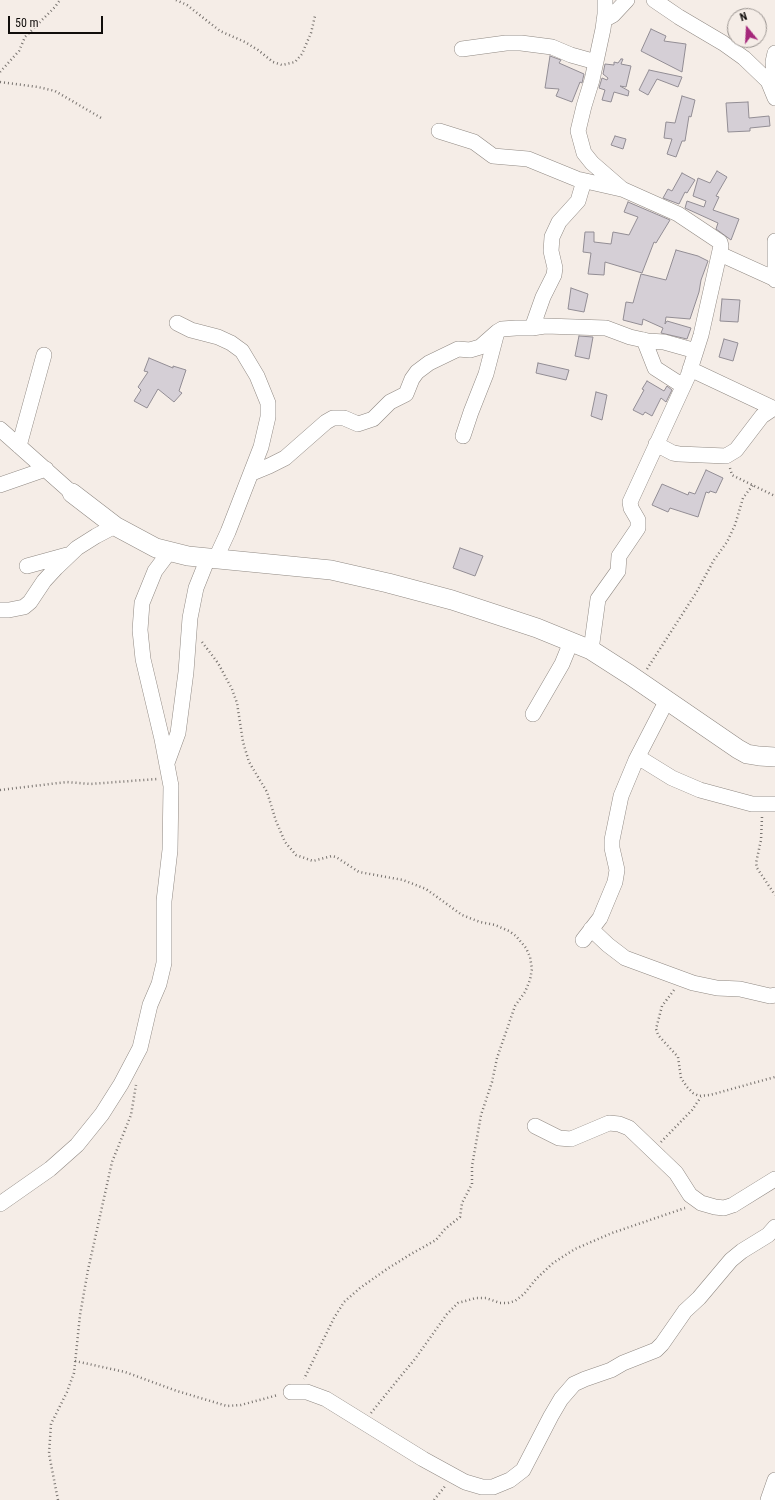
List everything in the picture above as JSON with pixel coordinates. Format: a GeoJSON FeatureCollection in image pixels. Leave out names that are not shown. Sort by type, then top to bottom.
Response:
{"type":"FeatureCollection","features":[{"type":"Feature","properties":{"kind":"street"},"geometry":{"type":"LineString","coordinates":[[605,0],[604,20],[596,62],[578,131],[587,157],[622,189]]}},
{"type":"Feature","properties":{"kind":"street"},"geometry":{"type":"LineString","coordinates":[[604,20],[613,15],[627,0]]}},
{"type":"Feature","properties":{"kind":"street"},"geometry":{"type":"LineString","coordinates":[[654,0],[679,17],[723,43],[744,58],[768,81],[775,98]]}},
{"type":"Feature","properties":{"kind":"street"},"geometry":{"type":"LineString","coordinates":[[462,49],[506,43],[521,43],[552,47],[571,55],[596,62]]}},
{"type":"Feature","properties":{"kind":"street"},"geometry":{"type":"LineString","coordinates":[[775,52],[773,62],[775,98]]}},
{"type":"Feature","properties":{"kind":"street"},"geometry":{"type":"LineString","coordinates":[[439,130],[474,142],[493,156],[528,159],[577,179],[622,189],[678,214],[720,243],[720,254],[696,351],[683,386],[630,502],[631,508],[638,520],[638,528],[619,556],[618,571],[598,599],[591,650]]}},
{"type":"Feature","properties":{"kind":"street"},"geometry":{"type":"LineString","coordinates":[[532,328],[543,297],[554,275],[555,268],[551,252],[552,237],[559,222],[578,201],[584,181]]}},
{"type":"Feature","properties":{"kind":"street"},"geometry":{"type":"LineString","coordinates":[[720,254],[775,280],[775,241]]}},
{"type":"Feature","properties":{"kind":"street"},"geometry":{"type":"LineString","coordinates":[[168,772],[178,733],[186,672],[189,626],[196,588],[228,532],[252,473],[261,447],[268,417],[268,404],[257,376],[242,351],[232,343],[218,337],[191,330],[177,324]]}},
{"type":"Feature","properties":{"kind":"street"},"geometry":{"type":"LineString","coordinates":[[252,473],[285,458],[326,422],[334,418],[344,418],[358,424],[373,419],[390,402],[406,394],[412,379],[417,372],[429,363],[458,349],[470,350],[480,347],[502,329],[545,326],[606,328],[630,337],[664,342],[696,351]]}},
{"type":"Feature","properties":{"kind":"street"},"geometry":{"type":"LineString","coordinates":[[464,436],[471,412],[486,374],[497,332]]}},
{"type":"Feature","properties":{"kind":"street"},"geometry":{"type":"LineString","coordinates":[[644,340],[655,368],[683,386]]}},
{"type":"Feature","properties":{"kind":"street"},"geometry":{"type":"LineString","coordinates":[[19,446],[44,355]]}},
{"type":"Feature","properties":{"kind":"street"},"geometry":{"type":"LineString","coordinates":[[690,369],[775,408]]}},
{"type":"Feature","properties":{"kind":"street"},"geometry":{"type":"LineString","coordinates":[[656,444],[673,453],[679,454],[730,455],[745,440],[762,416],[775,408]]}},
{"type":"Feature","properties":{"kind":"street"},"geometry":{"type":"LineString","coordinates":[[0,429],[72,493],[115,526],[156,548],[188,556],[331,570],[452,600],[537,628],[591,650],[747,754],[775,756]]}},
{"type":"Feature","properties":{"kind":"street"},"geometry":{"type":"LineString","coordinates":[[0,485],[46,469]]}},
{"type":"Feature","properties":{"kind":"street"},"geometry":{"type":"LineString","coordinates":[[0,610],[18,609],[30,602],[48,577],[70,554],[96,536],[115,526]]}},
{"type":"Feature","properties":{"kind":"street"},"geometry":{"type":"LineString","coordinates":[[0,1204],[50,1168],[77,1145],[102,1114],[140,1048],[150,1005],[159,984],[164,963],[164,901],[170,850],[171,786],[162,739],[143,659],[140,630],[142,602],[155,572],[170,551]]}},
{"type":"Feature","properties":{"kind":"street"},"geometry":{"type":"LineString","coordinates":[[28,566],[70,554]]}},
{"type":"Feature","properties":{"kind":"street"},"geometry":{"type":"LineString","coordinates":[[533,714],[562,664],[571,642]]}},
{"type":"Feature","properties":{"kind":"street"},"geometry":{"type":"LineString","coordinates":[[667,700],[638,757],[621,796],[612,840],[612,848],[617,870],[615,882],[600,918],[587,934],[608,945],[625,958],[693,984],[717,988],[740,989],[770,996],[775,995]]}},
{"type":"Feature","properties":{"kind":"street"},"geometry":{"type":"LineString","coordinates":[[638,757],[672,778],[700,790],[752,804],[769,804]]}},
{"type":"Feature","properties":{"kind":"street"},"geometry":{"type":"LineString","coordinates":[[535,1126],[559,1138],[571,1138],[609,1124],[619,1124],[629,1128],[676,1173],[690,1195],[701,1203],[715,1207],[724,1208],[733,1205],[775,1179]]}},
{"type":"Feature","properties":{"kind":"street"},"geometry":{"type":"LineString","coordinates":[[293,1392],[307,1392],[326,1399],[363,1423],[466,1482],[482,1487],[493,1487],[510,1480],[523,1470],[561,1398],[574,1384],[611,1370],[623,1363],[656,1350],[662,1344],[685,1311],[699,1298],[731,1260],[742,1251],[768,1235],[775,1227]]}},
{"type":"Feature","properties":{"kind":"street"},"geometry":{"type":"LineString","coordinates":[[768,1500],[775,1480]]}},
{"type":"Feature","properties":{"kind":"path"},"geometry":{"type":"LineString","coordinates":[[0,72],[20,51],[26,37],[30,32],[60,0]]}},
{"type":"Feature","properties":{"kind":"path"},"geometry":{"type":"LineString","coordinates":[[176,0],[187,5],[220,31],[245,42],[273,62],[282,65],[295,62],[302,54],[316,16]]}},
{"type":"Feature","properties":{"kind":"path"},"geometry":{"type":"LineString","coordinates":[[0,82],[38,87],[55,91],[103,119]]}},
{"type":"Feature","properties":{"kind":"path"},"geometry":{"type":"LineString","coordinates":[[730,455],[730,471],[732,475],[775,496]]}},
{"type":"Feature","properties":{"kind":"path"},"geometry":{"type":"LineString","coordinates":[[639,681],[696,593],[714,560],[727,542],[743,498],[753,485]]}},
{"type":"Feature","properties":{"kind":"path"},"geometry":{"type":"LineString","coordinates":[[75,1361],[125,1372],[151,1380],[177,1391],[227,1406],[241,1405],[293,1392],[306,1378],[334,1318],[344,1302],[360,1288],[387,1269],[436,1240],[445,1229],[460,1217],[462,1203],[472,1184],[472,1166],[481,1115],[492,1082],[497,1058],[515,1006],[525,992],[530,980],[532,969],[530,957],[526,948],[516,936],[495,925],[480,922],[462,915],[426,889],[403,880],[359,872],[332,856],[313,861],[306,860],[296,855],[290,849],[285,842],[276,821],[267,792],[249,762],[243,742],[237,703],[232,689],[218,663],[189,626]]}},
{"type":"Feature","properties":{"kind":"path"},"geometry":{"type":"LineString","coordinates":[[0,790],[66,782],[90,784],[168,772]]}},
{"type":"Feature","properties":{"kind":"path"},"geometry":{"type":"LineString","coordinates":[[769,804],[756,863],[757,868],[775,895]]}},
{"type":"Feature","properties":{"kind":"path"},"geometry":{"type":"LineString","coordinates":[[683,980],[662,1006],[656,1029],[658,1035],[678,1057],[682,1078],[687,1087],[693,1093],[701,1096],[710,1095],[775,1077]]}},
{"type":"Feature","properties":{"kind":"path"},"geometry":{"type":"LineString","coordinates":[[58,1500],[49,1454],[51,1424],[67,1392],[74,1373],[80,1315],[103,1199],[112,1162],[131,1115],[137,1074],[134,1059]]}},
{"type":"Feature","properties":{"kind":"path"},"geometry":{"type":"LineString","coordinates":[[654,1151],[692,1110],[701,1096]]}},
{"type":"Feature","properties":{"kind":"path"},"geometry":{"type":"LineString","coordinates":[[363,1423],[415,1359],[447,1314],[458,1303],[476,1298],[486,1298],[508,1303],[515,1301],[524,1294],[536,1279],[553,1263],[575,1249],[612,1233],[701,1203]]}},
{"type":"Feature","properties":{"kind":"building"},"geometry":{"type":"Polygon","coordinates":[[[651,29],[666,36],[664,41],[686,44],[682,72],[641,51],[651,29]]]}},
{"type":"Feature","properties":{"kind":"building"},"geometry":{"type":"Polygon","coordinates":[[[550,56],[561,60],[559,63],[584,74],[582,83],[580,82],[572,102],[556,96],[559,89],[545,88],[550,56]]]}},
{"type":"Feature","properties":{"kind":"building"},"geometry":{"type":"Polygon","coordinates":[[[621,59],[623,59],[621,64],[631,66],[626,87],[620,86],[629,91],[628,96],[614,92],[611,102],[602,100],[605,90],[599,88],[602,78],[607,80],[608,78],[603,74],[605,64],[614,65],[614,62],[618,63],[621,59]]]}},
{"type":"Feature","properties":{"kind":"building"},"geometry":{"type":"Polygon","coordinates":[[[649,70],[682,77],[678,87],[657,79],[648,95],[639,90],[649,70]]]}},
{"type":"Feature","properties":{"kind":"building"},"geometry":{"type":"Polygon","coordinates":[[[682,96],[695,100],[691,117],[689,116],[685,141],[682,141],[676,157],[667,154],[672,139],[664,138],[666,122],[675,123],[682,96]]]}},
{"type":"Feature","properties":{"kind":"building"},"geometry":{"type":"Polygon","coordinates":[[[748,102],[749,118],[769,116],[770,126],[750,128],[750,131],[728,132],[726,103],[748,102]]]}},
{"type":"Feature","properties":{"kind":"building"},"geometry":{"type":"Polygon","coordinates":[[[615,136],[626,139],[623,149],[611,145],[615,136]]]}},
{"type":"Feature","properties":{"kind":"building"},"geometry":{"type":"Polygon","coordinates":[[[717,171],[727,177],[716,196],[719,197],[713,210],[739,219],[731,240],[716,229],[718,223],[685,208],[687,201],[704,207],[706,201],[693,196],[698,178],[710,183],[717,171]]]}},
{"type":"Feature","properties":{"kind":"building"},"geometry":{"type":"Polygon","coordinates":[[[682,173],[695,180],[687,193],[685,192],[679,204],[663,198],[668,189],[672,191],[682,173]]]}},
{"type":"Feature","properties":{"kind":"building"},"geometry":{"type":"Polygon","coordinates":[[[628,202],[670,220],[656,243],[654,242],[642,273],[605,262],[604,275],[588,274],[591,253],[583,252],[585,232],[594,232],[594,242],[611,244],[613,232],[629,235],[638,217],[624,212],[628,202]]]}},
{"type":"Feature","properties":{"kind":"building"},"geometry":{"type":"Polygon","coordinates":[[[676,250],[698,256],[708,261],[690,319],[666,317],[665,324],[667,321],[691,328],[687,339],[661,333],[663,328],[643,319],[642,325],[623,320],[626,302],[633,303],[641,274],[666,280],[676,250]]]}},
{"type":"Feature","properties":{"kind":"building"},"geometry":{"type":"Polygon","coordinates":[[[571,288],[588,294],[584,312],[568,309],[571,288]]]}},
{"type":"Feature","properties":{"kind":"building"},"geometry":{"type":"Polygon","coordinates":[[[722,299],[740,300],[738,322],[720,321],[722,299]]]}},
{"type":"Feature","properties":{"kind":"building"},"geometry":{"type":"Polygon","coordinates":[[[579,336],[593,337],[589,359],[575,356],[579,336]]]}},
{"type":"Feature","properties":{"kind":"building"},"geometry":{"type":"Polygon","coordinates":[[[724,339],[738,343],[733,361],[719,357],[724,339]]]}},
{"type":"Feature","properties":{"kind":"building"},"geometry":{"type":"Polygon","coordinates":[[[149,358],[173,368],[173,366],[186,370],[179,391],[182,393],[174,402],[158,389],[147,408],[134,401],[141,390],[138,387],[148,372],[144,371],[149,358]]]}},
{"type":"Feature","properties":{"kind":"building"},"geometry":{"type":"Polygon","coordinates":[[[538,363],[569,370],[566,380],[536,373],[538,363]]]}},
{"type":"Feature","properties":{"kind":"building"},"geometry":{"type":"Polygon","coordinates":[[[647,381],[664,391],[667,386],[672,390],[666,402],[661,398],[652,416],[645,412],[643,415],[633,410],[644,390],[642,389],[647,381]]]}},
{"type":"Feature","properties":{"kind":"building"},"geometry":{"type":"Polygon","coordinates":[[[596,392],[607,395],[602,420],[591,416],[596,392]]]}},
{"type":"Feature","properties":{"kind":"building"},"geometry":{"type":"Polygon","coordinates":[[[706,470],[723,478],[716,493],[710,491],[709,493],[706,492],[698,517],[670,508],[668,512],[652,505],[662,484],[688,495],[689,492],[695,494],[706,470]]]}},
{"type":"Feature","properties":{"kind":"building"},"geometry":{"type":"Polygon","coordinates":[[[460,548],[483,556],[475,576],[453,568],[460,548]]]}}]}
